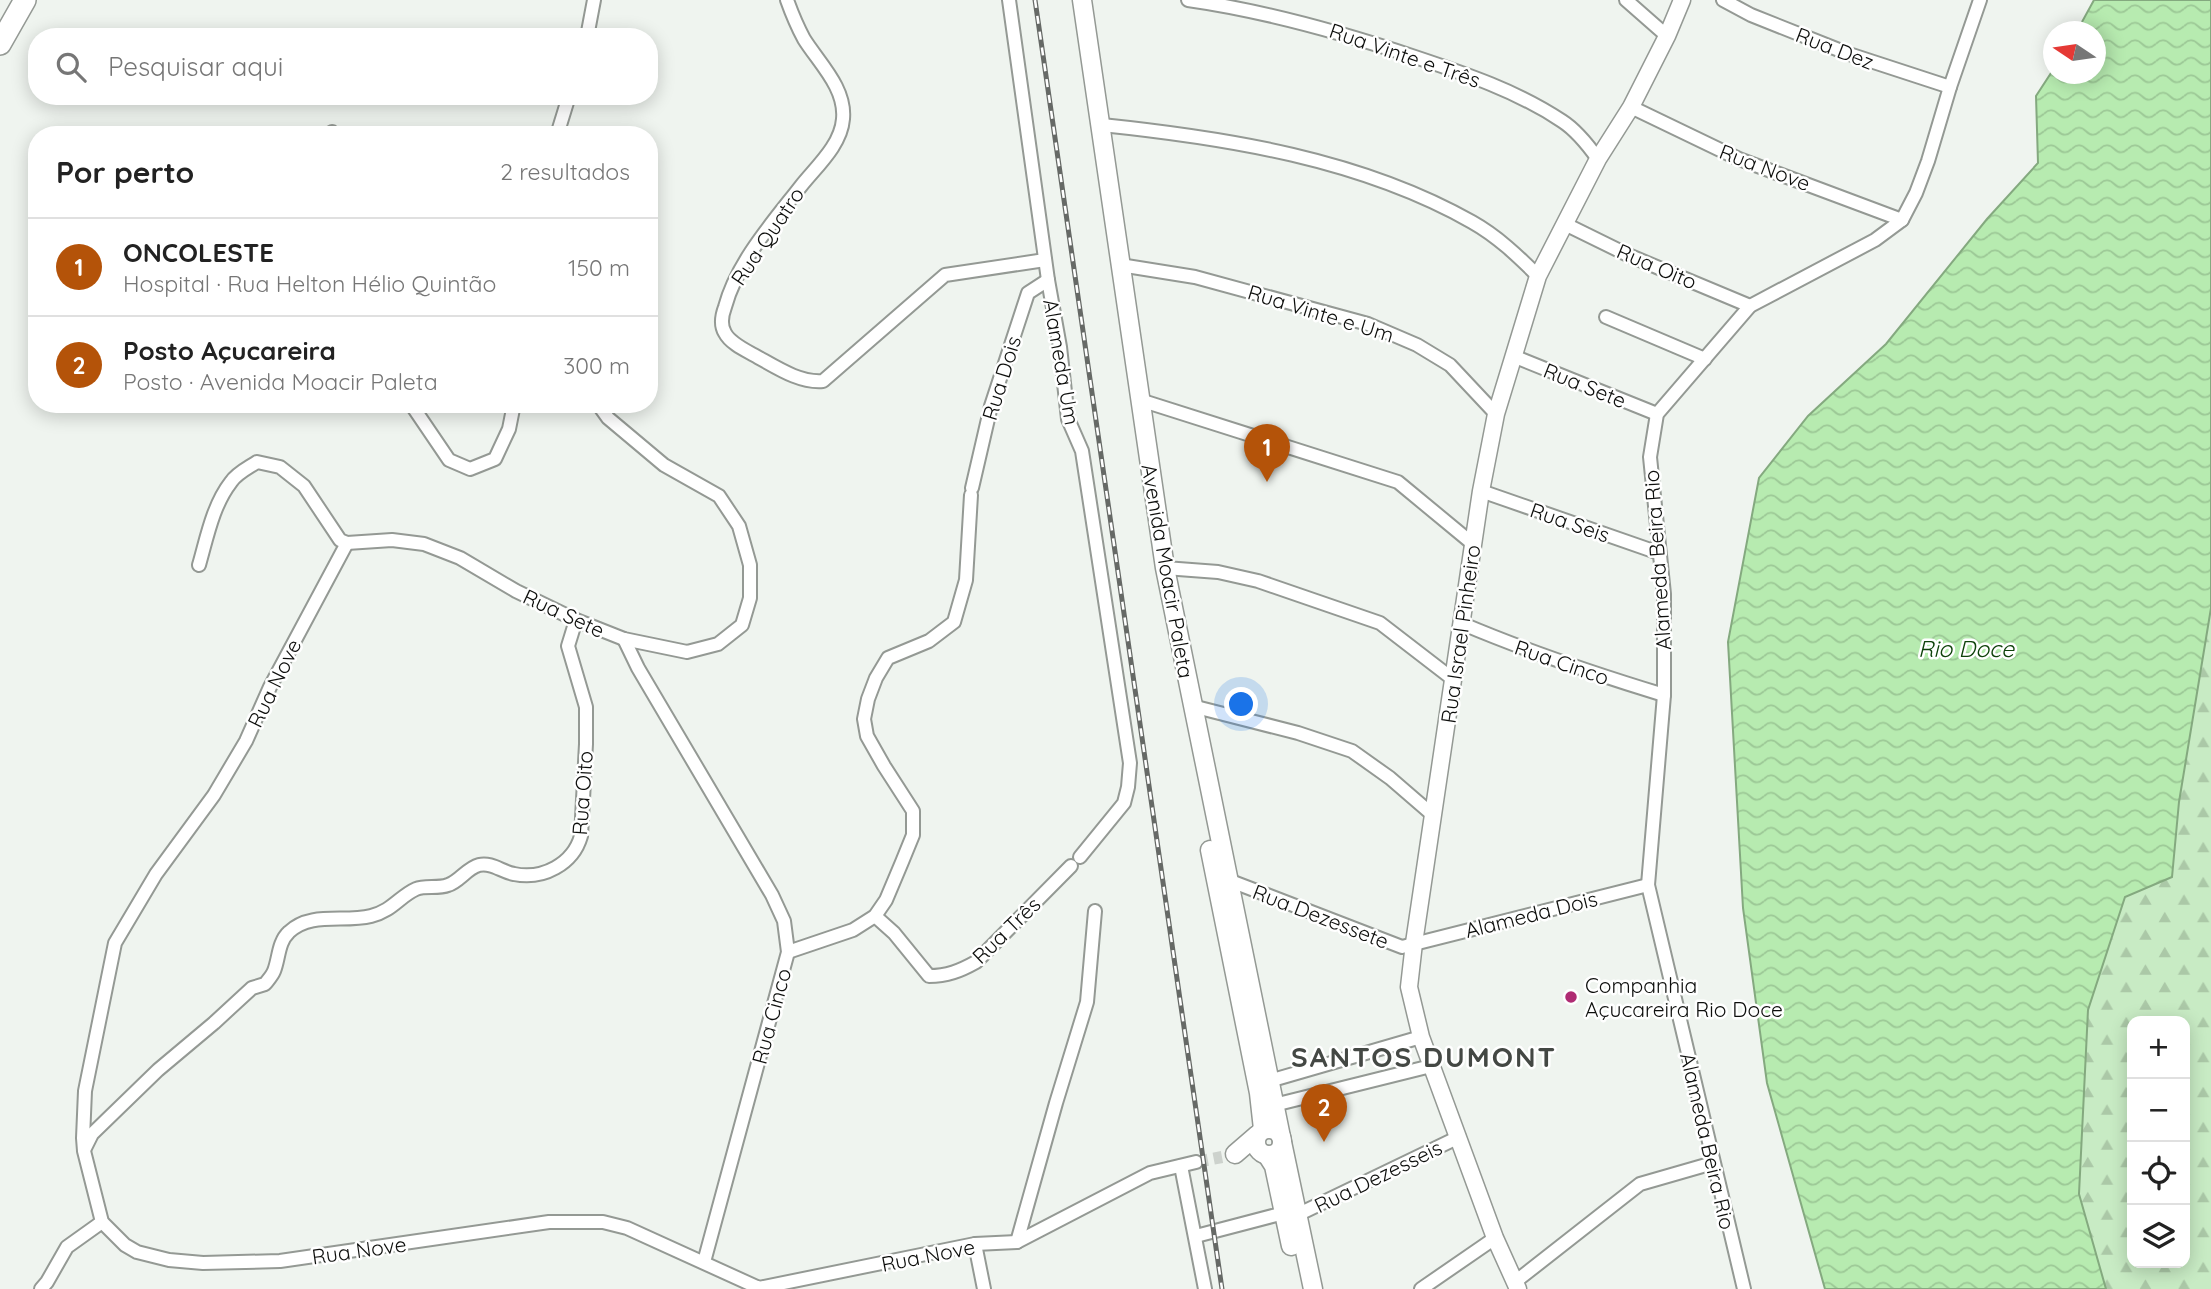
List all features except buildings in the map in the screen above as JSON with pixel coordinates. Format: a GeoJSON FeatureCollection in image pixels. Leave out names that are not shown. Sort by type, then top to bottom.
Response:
{"type":"FeatureCollection","features":[{"type":"Feature","properties":{"kind":"highway"},"geometry":{"type":"LineString","coordinates":[[0,44],[25,0]]}},
{"type":"Feature","properties":{"kind":"main road","name":"Avenida Moacir Paleta"},"geometry":{"type":"LineString","coordinates":[[1072,0],[1153,557],[1181,711],[1259,1093],[1260,1132]]}},
{"type":"Feature","properties":{"kind":"main road","name":"Avenida Moacir Paleta"},"geometry":{"type":"LineString","coordinates":[[1082,0],[1165,568],[1282,1139],[1301,1289]]}},
{"type":"Feature","properties":{"kind":"main road"},"geometry":{"type":"LineString","coordinates":[[1276,1130],[1282,1139],[1279,1150],[1265,1155],[1228,1155],[1260,1132],[1276,1130]]}},
{"type":"Feature","properties":{"kind":"main road"},"geometry":{"type":"LineString","coordinates":[[1260,1132],[1256,1148],[1265,1155]]}},
{"type":"Feature","properties":{"kind":"main road","name":"Avenida Moacir Paleta"},"geometry":{"type":"LineString","coordinates":[[1265,1155],[1274,1166],[1313,1289]]}},
{"type":"Feature","properties":{"kind":"street"},"geometry":{"type":"LineString","coordinates":[[589,28],[594,0]]}},
{"type":"Feature","properties":{"kind":"street","name":"Rua Quatro"},"geometry":{"type":"LineString","coordinates":[[787,0],[803,36],[843,101],[841,131],[830,150],[785,206],[739,272],[721,319],[724,333],[740,347],[790,374],[810,382],[823,381],[945,275],[1045,260]]}},
{"type":"Feature","properties":{"kind":"street","name":"Alameda Um"},"geometry":{"type":"LineString","coordinates":[[1009,0],[1045,260],[1060,347],[1068,419],[1082,451],[1130,763]]}},
{"type":"Feature","properties":{"kind":"street","name":"Rua Vinte e Três"},"geometry":{"type":"LineString","coordinates":[[1188,0],[1297,20],[1371,41],[1461,72],[1534,104],[1564,122],[1598,159]]}},
{"type":"Feature","properties":{"kind":"street"},"geometry":{"type":"LineString","coordinates":[[1626,0],[1667,36]]}},
{"type":"Feature","properties":{"kind":"street","name":"Rua Israel Pinheiro"},"geometry":{"type":"LineString","coordinates":[[1517,1286],[1495,1238],[1421,1037],[1409,987],[1414,943],[1481,491],[1496,414],[1538,276],[1598,159],[1632,107],[1682,0]]}},
{"type":"Feature","properties":{"kind":"street","name":"Rua Dez"},"geometry":{"type":"LineString","coordinates":[[1723,0],[1751,15],[1837,50],[1950,87]]}},
{"type":"Feature","properties":{"kind":"street"},"geometry":{"type":"LineString","coordinates":[[1657,414],[1750,306],[1875,240],[1902,220],[1923,175],[1980,0]]}},
{"type":"Feature","properties":{"kind":"street"},"geometry":{"type":"LineString","coordinates":[[560,126],[566,105]]}},
{"type":"Feature","properties":{"kind":"street","name":"Rua Nove"},"geometry":{"type":"LineString","coordinates":[[1632,107],[1740,159],[1902,220]]}},
{"type":"Feature","properties":{"kind":"street"},"geometry":{"type":"LineString","coordinates":[[1102,125],[1232,143],[1338,168],[1413,193],[1473,222],[1510,248],[1538,276]]}},
{"type":"Feature","properties":{"kind":"street","name":"Rua Oito"},"geometry":{"type":"LineString","coordinates":[[1565,224],[1628,255],[1750,306]]}},
{"type":"Feature","properties":{"kind":"street","name":"Rua Vinte e Um"},"geometry":{"type":"LineString","coordinates":[[1120,265],[1195,277],[1368,324],[1417,345],[1450,365],[1496,414]]}},
{"type":"Feature","properties":{"kind":"street","name":"Rua Dois"},"geometry":{"type":"LineString","coordinates":[[875,916],[886,900],[913,835],[913,811],[867,736],[864,719],[867,699],[888,657],[929,641],[954,622],[966,580],[971,492],[991,406],[1028,293],[1048,280]]}},
{"type":"Feature","properties":{"kind":"street"},"geometry":{"type":"LineString","coordinates":[[1606,317],[1705,359]]}},
{"type":"Feature","properties":{"kind":"street","name":"Rua Sete"},"geometry":{"type":"LineString","coordinates":[[1513,356],[1657,414]]}},
{"type":"Feature","properties":{"kind":"street"},"geometry":{"type":"LineString","coordinates":[[1140,400],[1398,482],[1473,544]]}},
{"type":"Feature","properties":{"kind":"street"},"geometry":{"type":"LineString","coordinates":[[417,413],[449,460],[470,468],[495,459],[509,429],[512,413]]}},
{"type":"Feature","properties":{"kind":"street","name":"Rua Sete"},"geometry":{"type":"LineString","coordinates":[[347,543],[392,540],[424,544],[460,558],[516,591],[576,620],[624,639],[687,653],[719,644],[742,625],[750,598],[750,565],[739,526],[719,496],[664,464],[604,413]]}},
{"type":"Feature","properties":{"kind":"street","name":"Alameda Beira Rio"},"geometry":{"type":"LineString","coordinates":[[1657,414],[1650,457],[1664,594],[1664,695],[1648,885],[1744,1289]]}},
{"type":"Feature","properties":{"kind":"street"},"geometry":{"type":"LineString","coordinates":[[199,565],[212,519],[230,482],[257,462],[280,467],[304,486],[340,540],[347,543]]}},
{"type":"Feature","properties":{"kind":"street","name":"Rua Seis"},"geometry":{"type":"LineString","coordinates":[[1481,491],[1659,553]]}},
{"type":"Feature","properties":{"kind":"street","name":"Rua Nove"},"geometry":{"type":"LineString","coordinates":[[347,543],[270,687],[246,741],[214,794],[156,874],[116,943],[85,1091],[84,1151],[102,1222],[125,1245],[137,1252],[169,1260],[203,1263],[280,1261],[549,1222],[603,1222],[627,1228],[759,1289],[975,1244],[1017,1242]]}},
{"type":"Feature","properties":{"kind":"street"},"geometry":{"type":"LineString","coordinates":[[1165,568],[1218,572],[1258,581],[1380,623],[1454,680]]}},
{"type":"Feature","properties":{"kind":"street","name":"Rua Oito"},"geometry":{"type":"LineString","coordinates":[[84,1151],[92,1134],[158,1070],[206,1031],[252,988],[265,984],[274,971],[278,952],[288,932],[308,921],[371,916],[394,907],[416,889],[448,885],[477,865],[527,875],[549,871],[567,862],[577,850],[581,836],[586,744],[586,707],[568,646],[576,620]]}},
{"type":"Feature","properties":{"kind":"street","name":"Rua Cinco"},"geometry":{"type":"LineString","coordinates":[[1463,624],[1525,651],[1664,695]]}},
{"type":"Feature","properties":{"kind":"street","name":"Rua Cinco"},"geometry":{"type":"LineString","coordinates":[[624,639],[785,921],[788,952],[704,1262]]}},
{"type":"Feature","properties":{"kind":"street"},"geometry":{"type":"LineString","coordinates":[[1192,706],[1298,733],[1352,751],[1390,778],[1434,816]]}},
{"type":"Feature","properties":{"kind":"street","name":"Rua Três"},"geometry":{"type":"LineString","coordinates":[[875,916],[894,933],[929,976],[944,976],[963,970],[976,962],[1076,861],[1124,803],[1130,763]]}},
{"type":"Feature","properties":{"kind":"street","name":"Rua Dezessete"},"geometry":{"type":"LineString","coordinates":[[1228,880],[1394,946],[1402,947],[1414,943]]}},
{"type":"Feature","properties":{"kind":"street","name":"Alameda Dois"},"geometry":{"type":"LineString","coordinates":[[1414,943],[1648,885]]}},
{"type":"Feature","properties":{"kind":"street"},"geometry":{"type":"LineString","coordinates":[[1017,1242],[1087,1002],[1095,911]]}},
{"type":"Feature","properties":{"kind":"street"},"geometry":{"type":"LineString","coordinates":[[788,952],[853,930],[875,916]]}},
{"type":"Feature","properties":{"kind":"street"},"geometry":{"type":"LineString","coordinates":[[1269,1081],[1421,1037]]}},
{"type":"Feature","properties":{"kind":"street"},"geometry":{"type":"LineString","coordinates":[[1274,1105],[1431,1066]]}},
{"type":"Feature","properties":{"kind":"street","name":"Rua Dezesseis"},"geometry":{"type":"LineString","coordinates":[[1196,1236],[1290,1214],[1459,1137]]}},
{"type":"Feature","properties":{"kind":"street"},"geometry":{"type":"LineString","coordinates":[[1017,1242],[1150,1173],[1196,1162]]}},
{"type":"Feature","properties":{"kind":"street"},"geometry":{"type":"LineString","coordinates":[[1517,1286],[1640,1184],[1713,1163]]}},
{"type":"Feature","properties":{"kind":"street"},"geometry":{"type":"LineString","coordinates":[[1181,1166],[1205,1289]]}},
{"type":"Feature","properties":{"kind":"street"},"geometry":{"type":"LineString","coordinates":[[41,1289],[67,1247],[102,1222]]}},
{"type":"Feature","properties":{"kind":"street"},"geometry":{"type":"LineString","coordinates":[[1421,1289],[1495,1238]]}},
{"type":"Feature","properties":{"kind":"street"},"geometry":{"type":"LineString","coordinates":[[975,1244],[984,1289]]}},
{"type":"Feature","properties":{"kind":"green space"},"geometry":{"type":"Polygon","coordinates":[[[2211,608],[2211,1289],[2106,1289],[2079,1194],[2088,1010],[2125,897],[2172,877],[2179,802],[2211,608]]]}},
{"type":"Feature","properties":{"kind":"water","name":"Rio Doce"},"geometry":{"type":"Polygon","coordinates":[[[2094,0],[2211,0],[2211,608],[2179,802],[2172,877],[2125,897],[2088,1010],[2079,1194],[2106,1289],[1825,1289],[1767,1083],[1743,908],[1728,642],[1759,478],[1808,416],[1886,344],[1987,219],[2038,163],[2036,96],[2044,84],[2106,84],[2106,21],[2082,21],[2094,0]]]}},
{"type":"Feature","properties":{"kind":"tunnel"},"geometry":{"type":"LineString","coordinates":[[1196,1162],[1222,1157]]}},
{"type":"Feature","properties":{"kind":"railway"},"geometry":{"type":"LineString","coordinates":[[1035,0],[1222,1289]]}},
{"type":"Feature","properties":{"kind":"place","name":"ONCOLESTE"},"geometry":{"type":"Point","coordinates":[1267,482]}},
{"type":"Feature","properties":{"kind":"place","name":"Companhia Açucareira Rio Doce"},"geometry":{"type":"Point","coordinates":[1571,997]}},
{"type":"Feature","properties":{"kind":"place","name":"Posto Açucareira"},"geometry":{"type":"Point","coordinates":[1324,1142]}},
{"type":"Feature","properties":{"kind":"district","name":"SANTOS DUMONT"},"geometry":{"type":"Point","coordinates":[1424,1056]}}]}
